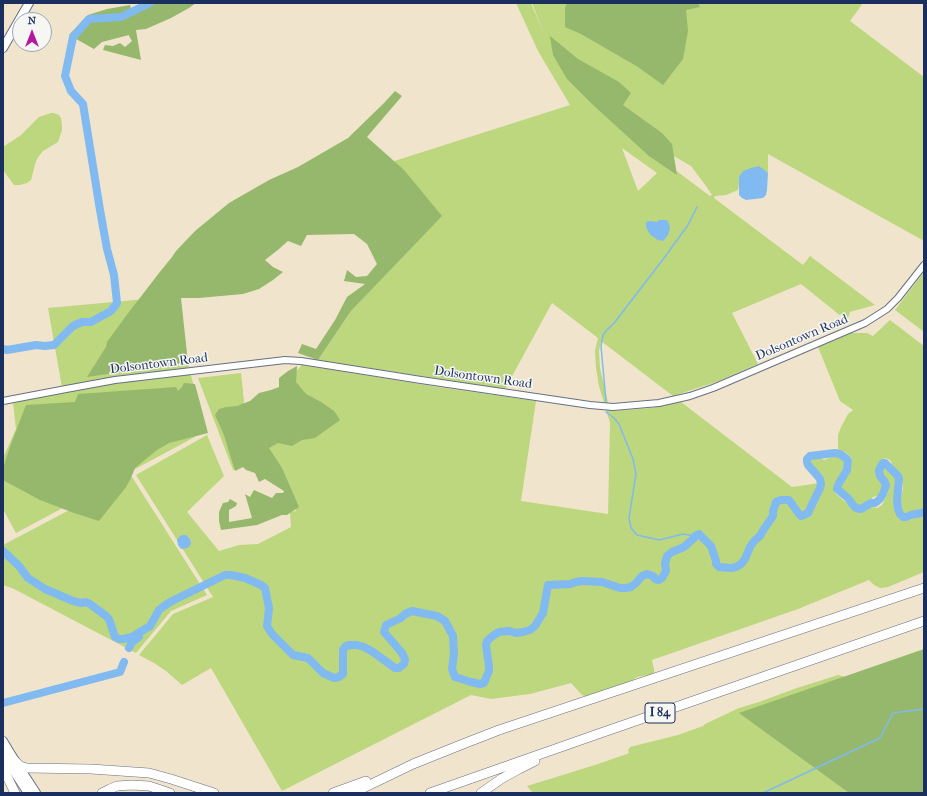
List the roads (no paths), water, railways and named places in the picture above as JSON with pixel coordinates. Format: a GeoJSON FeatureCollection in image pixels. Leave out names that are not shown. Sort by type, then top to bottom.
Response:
{"type":"FeatureCollection","features":[{"type":"Feature","properties":{"kind":"highway"},"geometry":{"type":"LineString","coordinates":[[333,793],[506,728],[924,588]]}},
{"type":"Feature","properties":{"kind":"highway","name":"I 84"},"geometry":{"type":"LineString","coordinates":[[430,793],[924,621]]}},
{"type":"Feature","properties":{"kind":"highway"},"geometry":{"type":"LineString","coordinates":[[481,793],[519,769],[541,758],[578,745],[595,735]]}},
{"type":"Feature","properties":{"kind":"highway"},"geometry":{"type":"LineString","coordinates":[[353,793],[424,760]]}},
{"type":"Feature","properties":{"kind":"highway"},"geometry":{"type":"LineString","coordinates":[[16,762],[20,766],[28,768],[91,769],[149,774],[171,779],[214,793]]}},
{"type":"Feature","properties":{"kind":"highway"},"geometry":{"type":"LineString","coordinates":[[3,768],[15,793]]}},
{"type":"Feature","properties":{"kind":"highway"},"geometry":{"type":"LineString","coordinates":[[102,793],[117,786],[132,785],[149,786],[170,793]]}},
{"type":"Feature","properties":{"kind":"main road"},"geometry":{"type":"LineString","coordinates":[[3,48],[29,3]]}},
{"type":"Feature","properties":{"kind":"main road"},"geometry":{"type":"LineString","coordinates":[[3,741],[36,793]]}},
{"type":"Feature","properties":{"kind":"main road"},"geometry":{"type":"LineString","coordinates":[[3,755],[28,793]]}},
{"type":"Feature","properties":{"kind":"street","name":"Dolsontown Road"},"geometry":{"type":"LineString","coordinates":[[3,401],[115,380],[286,360],[301,361],[590,405],[613,407],[659,403],[690,396],[707,390],[865,323],[887,309],[898,298],[924,265]]}},
{"type":"Feature","properties":{"kind":"water"},"geometry":{"type":"Polygon","coordinates":[[[759,166],[768,173],[766,195],[763,198],[746,200],[739,195],[739,177],[743,171],[759,166]]]}},
{"type":"Feature","properties":{"kind":"water"},"geometry":{"type":"Polygon","coordinates":[[[659,220],[668,221],[670,228],[668,235],[663,241],[652,236],[646,227],[646,222],[657,222],[659,220]]]}},
{"type":"Feature","properties":{"kind":"water"},"geometry":{"type":"Polygon","coordinates":[[[183,535],[186,535],[190,539],[191,543],[187,548],[181,549],[177,540],[183,535]]]}},
{"type":"Feature","properties":{"kind":"waterway"},"geometry":{"type":"LineString","coordinates":[[3,349],[7,350],[36,345],[54,345],[73,326],[82,322],[91,322],[111,311],[117,303],[114,275],[107,249],[83,104],[71,91],[65,76],[73,37],[89,19],[121,17],[150,3]]}},
{"type":"Feature","properties":{"kind":"waterway"},"geometry":{"type":"LineString","coordinates":[[606,401],[601,346],[603,335],[615,322],[664,258],[688,225],[697,207]]}},
{"type":"Feature","properties":{"kind":"waterway"},"geometry":{"type":"LineString","coordinates":[[606,412],[619,424],[633,459],[636,474],[629,518],[631,528],[637,535],[659,540],[683,534],[695,536]]}},
{"type":"Feature","properties":{"kind":"waterway"},"geometry":{"type":"LineString","coordinates":[[3,551],[19,566],[28,578],[45,589],[73,601],[81,603],[86,602],[106,616],[109,619],[115,637],[119,639],[132,637],[150,626],[159,610],[172,601],[225,575],[245,578],[265,588],[269,608],[267,626],[272,634],[293,655],[308,658],[323,673],[334,678],[343,674],[343,650],[346,646],[350,645],[364,647],[395,668],[399,668],[404,664],[405,659],[402,653],[384,632],[386,625],[412,611],[437,616],[445,621],[453,636],[454,654],[452,669],[455,677],[480,684],[484,683],[489,671],[486,645],[487,641],[499,632],[523,632],[530,630],[535,626],[543,613],[548,585],[570,584],[582,581],[602,582],[620,588],[626,588],[631,587],[642,576],[647,574],[659,580],[666,571],[665,564],[667,556],[684,547],[699,534],[711,546],[716,564],[719,567],[731,568],[741,564],[750,547],[760,536],[773,516],[776,502],[781,500],[789,500],[801,516],[808,513],[821,484],[820,479],[808,465],[807,459],[810,456],[835,453],[840,454],[847,459],[847,470],[837,489],[848,498],[856,508],[861,509],[871,503],[875,503],[883,494],[886,485],[880,476],[879,470],[883,463],[885,463],[898,476],[899,479],[897,500],[900,514],[903,517],[907,517],[924,512]]}},
{"type":"Feature","properties":{"kind":"waterway"},"geometry":{"type":"LineString","coordinates":[[129,648],[132,642],[139,637]]}},
{"type":"Feature","properties":{"kind":"waterway"},"geometry":{"type":"LineString","coordinates":[[3,703],[120,672],[124,662]]}},
{"type":"Feature","properties":{"kind":"waterway"},"geometry":{"type":"LineString","coordinates":[[763,793],[880,738],[893,713],[924,709]]}}]}
